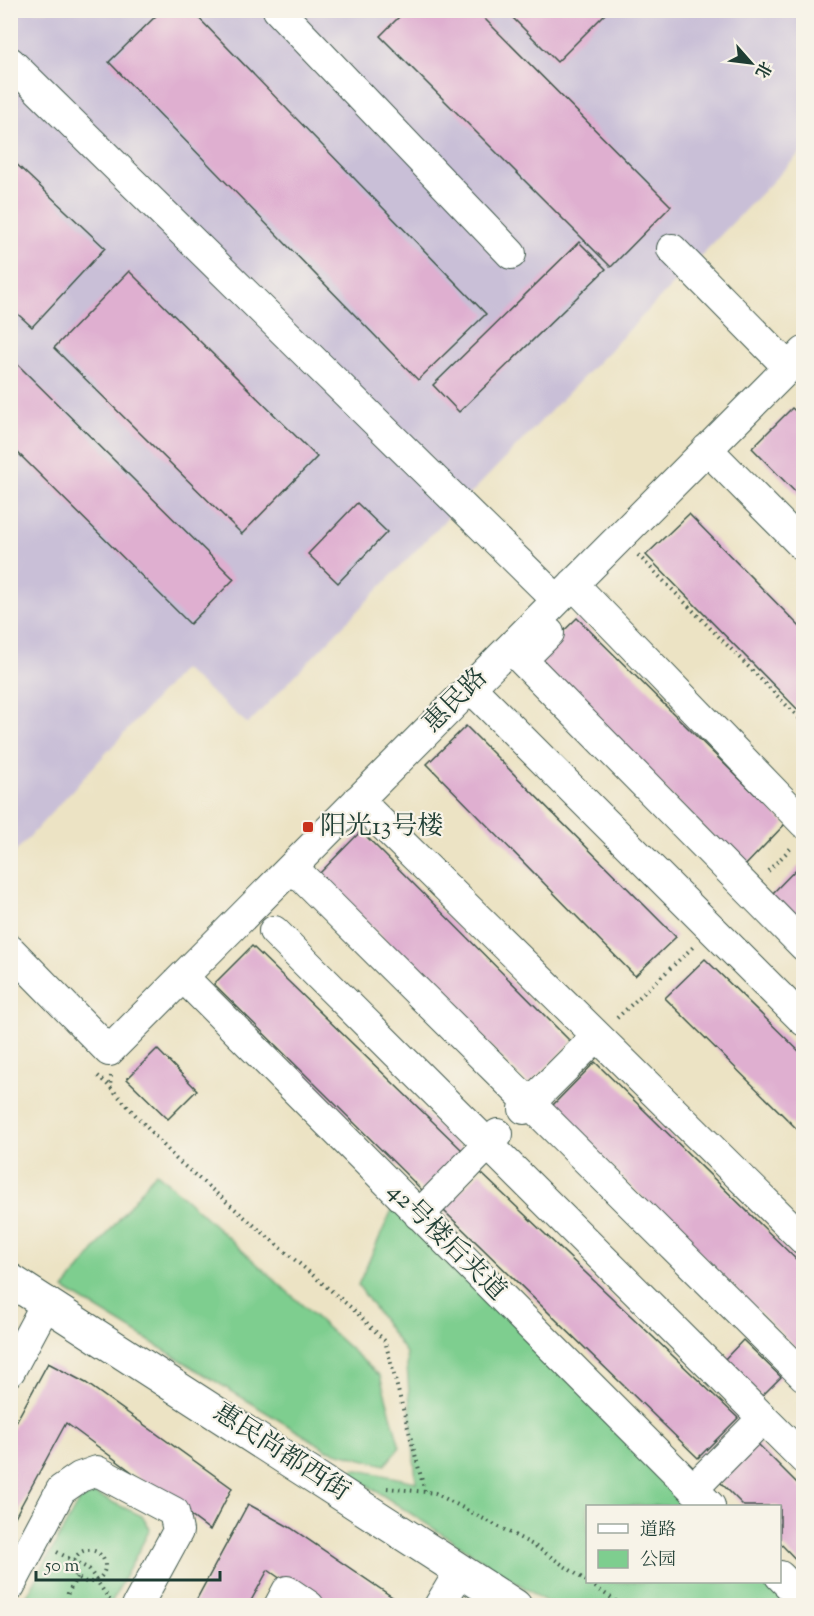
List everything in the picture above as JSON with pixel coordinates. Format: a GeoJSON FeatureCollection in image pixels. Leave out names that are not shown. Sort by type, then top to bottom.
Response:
{"type":"FeatureCollection","features":[{"type":"Feature","properties":{"kind":"highway","name":"惠民尚都西街"},"geometry":{"type":"LineString","coordinates":[[10,1280],[515,1605]]}},
{"type":"Feature","properties":{"kind":"street"},"geometry":{"type":"LineString","coordinates":[[278,10],[511,254]]}},
{"type":"Feature","properties":{"kind":"street"},"geometry":{"type":"LineString","coordinates":[[10,62],[572,594],[800,833]]}},
{"type":"Feature","properties":{"kind":"street"},"geometry":{"type":"LineString","coordinates":[[672,249],[796,360]]}},
{"type":"Feature","properties":{"kind":"street","name":"惠民路"},"geometry":{"type":"LineString","coordinates":[[109,1051],[470,687],[572,594],[707,448],[796,360]]}},
{"type":"Feature","properties":{"kind":"street"},"geometry":{"type":"LineString","coordinates":[[707,448],[804,548]]}},
{"type":"Feature","properties":{"kind":"street"},"geometry":{"type":"LineString","coordinates":[[572,594],[522,660],[804,945]]}},
{"type":"Feature","properties":{"kind":"street"},"geometry":{"type":"LineString","coordinates":[[470,687],[804,1021]]}},
{"type":"Feature","properties":{"kind":"street"},"geometry":{"type":"LineString","coordinates":[[358,800],[804,1240]]}},
{"type":"Feature","properties":{"kind":"street"},"geometry":{"type":"LineString","coordinates":[[292,867],[527,1106],[802,1379]]}},
{"type":"Feature","properties":{"kind":"street"},"geometry":{"type":"LineString","coordinates":[[274,931],[493,1139],[804,1459]]}},
{"type":"Feature","properties":{"kind":"street"},"geometry":{"type":"LineString","coordinates":[[10,951],[109,1051]]}},
{"type":"Feature","properties":{"kind":"street","name":"42号楼后夹道"},"geometry":{"type":"LineString","coordinates":[[183,977],[702,1498]]}},
{"type":"Feature","properties":{"kind":"street"},"geometry":{"type":"LineString","coordinates":[[527,1106],[597,1036]]}},
{"type":"Feature","properties":{"kind":"street"},"geometry":{"type":"LineString","coordinates":[[419,1215],[493,1139]]}},
{"type":"Feature","properties":{"kind":"street"},"geometry":{"type":"LineString","coordinates":[[10,1371],[46,1302]]}},
{"type":"Feature","properties":{"kind":"street"},"geometry":{"type":"LineString","coordinates":[[702,1498],[763,1418]]}},
{"type":"Feature","properties":{"kind":"street"},"geometry":{"type":"LineString","coordinates":[[10,1586],[61,1490],[80,1477],[97,1471],[174,1512],[178,1531],[137,1605]]}},
{"type":"Feature","properties":{"kind":"street"},"geometry":{"type":"LineString","coordinates":[[439,1605],[460,1571]]}},
{"type":"Feature","properties":{"kind":"street"},"geometry":{"type":"LineString","coordinates":[[781,1577],[804,1600]]}},
{"type":"Feature","properties":{"kind":"street"},"geometry":{"type":"LineString","coordinates":[[279,1605],[287,1591],[309,1605]]}},
{"type":"Feature","properties":{"kind":"path"},"geometry":{"type":"LineString","coordinates":[[644,546],[636,554],[804,723]]}},
{"type":"Feature","properties":{"kind":"path"},"geometry":{"type":"LineString","coordinates":[[748,890],[800,833]]}},
{"type":"Feature","properties":{"kind":"path"},"geometry":{"type":"LineString","coordinates":[[627,1009],[711,929]]}},
{"type":"Feature","properties":{"kind":"path"},"geometry":{"type":"LineString","coordinates":[[109,1051],[110,1088],[176,1159],[356,1311],[385,1341],[425,1492]]}},
{"type":"Feature","properties":{"kind":"path"},"geometry":{"type":"LineString","coordinates":[[384,1488],[435,1493],[535,1546],[586,1580]]}},
{"type":"Feature","properties":{"kind":"path"},"geometry":{"type":"LineString","coordinates":[[34,1540],[89,1569],[113,1605]]}},
{"type":"Feature","properties":{"kind":"path"},"geometry":{"type":"LineString","coordinates":[[93,1550],[99,1552],[106,1566],[103,1576],[97,1581],[88,1583],[77,1577],[73,1570],[78,1554],[93,1550]]}},
{"type":"Feature","properties":{"kind":"path"},"geometry":{"type":"LineString","coordinates":[[65,1605],[68,1593],[77,1577]]}},
{"type":"Feature","properties":{"kind":"path"},"geometry":{"type":"LineString","coordinates":[[590,1583],[623,1605]]}},
{"type":"Feature","properties":{"kind":"shaded area"},"geometry":{"type":"Polygon","coordinates":[[[11,11],[803,11],[803,150],[248,724],[183,669],[11,857],[11,11]]]}},
{"type":"Feature","properties":{"kind":"green space"},"geometry":{"type":"Polygon","coordinates":[[[156,1172],[380,1376],[400,1447],[385,1465],[328,1450],[64,1289],[156,1172]]]}},
{"type":"Feature","properties":{"kind":"green space"},"geometry":{"type":"Polygon","coordinates":[[[396,1201],[699,1505],[586,1505],[586,1583],[776,1583],[799,1605],[551,1605],[350,1474],[354,1469],[416,1482],[406,1353],[358,1285],[396,1201]]]}},
{"type":"Feature","properties":{"kind":"green space"},"geometry":{"type":"Polygon","coordinates":[[[95,1494],[142,1516],[150,1529],[110,1605],[22,1605],[80,1499],[95,1494]]]}},
{"type":"Feature","properties":{"kind":"building"},"geometry":{"type":"Polygon","coordinates":[[[162,10],[191,10],[486,314],[418,380],[109,62],[162,10]]]}},
{"type":"Feature","properties":{"kind":"building"},"geometry":{"type":"Polygon","coordinates":[[[406,10],[476,10],[671,206],[611,267],[380,36],[406,10]]]}},
{"type":"Feature","properties":{"kind":"building"},"geometry":{"type":"Polygon","coordinates":[[[505,10],[609,10],[557,62],[505,10]]]}},
{"type":"Feature","properties":{"kind":"building"},"geometry":{"type":"Polygon","coordinates":[[[10,158],[105,248],[32,327],[10,307],[10,158]]]}},
{"type":"Feature","properties":{"kind":"building"},"geometry":{"type":"Polygon","coordinates":[[[579,242],[606,269],[459,412],[433,385],[579,242]]]}},
{"type":"Feature","properties":{"kind":"building"},"geometry":{"type":"Polygon","coordinates":[[[129,271],[317,457],[242,534],[54,348],[129,271]]]}},
{"type":"Feature","properties":{"kind":"building"},"geometry":{"type":"Polygon","coordinates":[[[12,359],[234,579],[190,624],[10,445],[10,361],[12,359]]]}},
{"type":"Feature","properties":{"kind":"building"},"geometry":{"type":"Polygon","coordinates":[[[792,408],[804,419],[804,501],[752,448],[792,408]]]}},
{"type":"Feature","properties":{"kind":"building"},"geometry":{"type":"Polygon","coordinates":[[[357,503],[387,532],[338,583],[308,554],[357,503]]]}},
{"type":"Feature","properties":{"kind":"building"},"geometry":{"type":"Polygon","coordinates":[[[689,514],[804,631],[804,716],[646,555],[689,514]]]}},
{"type":"Feature","properties":{"kind":"building"},"geometry":{"type":"Polygon","coordinates":[[[577,618],[785,824],[743,868],[535,659],[577,618]]]}},
{"type":"Feature","properties":{"kind":"building"},"geometry":{"type":"Polygon","coordinates":[[[466,726],[676,937],[635,976],[427,764],[466,726]]]}},
{"type":"Feature","properties":{"kind":"building"},"geometry":{"type":"Polygon","coordinates":[[[361,831],[571,1042],[529,1084],[319,874],[361,831]]]}},
{"type":"Feature","properties":{"kind":"building"},"geometry":{"type":"Polygon","coordinates":[[[804,861],[804,928],[770,896],[804,861]]]}},
{"type":"Feature","properties":{"kind":"building"},"geometry":{"type":"Polygon","coordinates":[[[252,946],[462,1150],[423,1191],[214,984],[252,946]]]}},
{"type":"Feature","properties":{"kind":"building"},"geometry":{"type":"Polygon","coordinates":[[[705,959],[804,1056],[804,1136],[665,998],[705,959]]]}},
{"type":"Feature","properties":{"kind":"building"},"geometry":{"type":"Polygon","coordinates":[[[157,1049],[197,1090],[168,1119],[127,1079],[157,1049]]]}},
{"type":"Feature","properties":{"kind":"building"},"geometry":{"type":"Polygon","coordinates":[[[595,1062],[804,1267],[804,1355],[551,1107],[595,1062]]]}},
{"type":"Feature","properties":{"kind":"building"},"geometry":{"type":"Polygon","coordinates":[[[480,1172],[738,1418],[698,1458],[443,1210],[480,1172]]]}},
{"type":"Feature","properties":{"kind":"building"},"geometry":{"type":"Polygon","coordinates":[[[743,1340],[781,1377],[761,1397],[723,1361],[743,1340]]]}},
{"type":"Feature","properties":{"kind":"building"},"geometry":{"type":"Polygon","coordinates":[[[48,1363],[86,1383],[232,1488],[210,1530],[66,1423],[10,1526],[10,1433],[48,1363]]]}},
{"type":"Feature","properties":{"kind":"building"},"geometry":{"type":"Polygon","coordinates":[[[755,1441],[804,1490],[804,1568],[781,1544],[781,1505],[743,1505],[717,1479],[755,1441]]]}},
{"type":"Feature","properties":{"kind":"building"},"geometry":{"type":"Polygon","coordinates":[[[248,1504],[291,1528],[401,1603],[399,1606],[320,1606],[268,1570],[248,1606],[193,1606],[248,1504]]]}},
{"type":"Feature","properties":{"kind":"place","name":"阳光13号楼"},"geometry":{"type":"Point","coordinates":[308,827]}}]}
